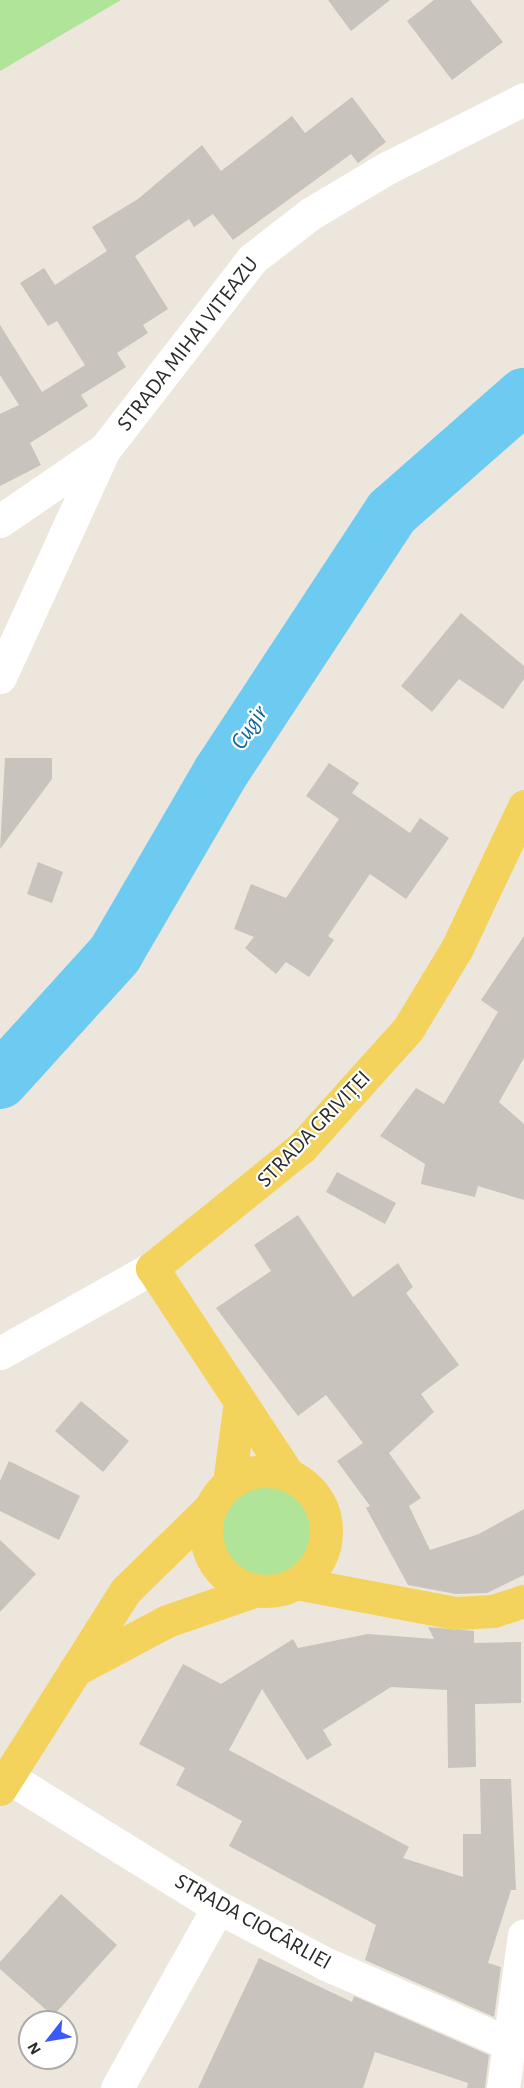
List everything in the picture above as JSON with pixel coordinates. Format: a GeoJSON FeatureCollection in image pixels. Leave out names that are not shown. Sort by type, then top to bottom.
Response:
{"type":"FeatureCollection","features":[{"type":"Feature","properties":{"kind":"main road","name":"STRADA GRIVIȚEI"},"geometry":{"type":"LineString","coordinates":[[152,1268],[302,1147],[408,1029],[457,948],[524,806]]}},
{"type":"Feature","properties":{"kind":"main road"},"geometry":{"type":"LineString","coordinates":[[152,1268],[288,1474],[317,1499],[326,1536],[316,1563],[296,1583]]}},
{"type":"Feature","properties":{"kind":"main road"},"geometry":{"type":"LineString","coordinates":[[240,1402],[219,1496],[207,1535],[214,1560],[240,1585],[257,1590]]}},
{"type":"Feature","properties":{"kind":"main road"},"geometry":{"type":"LineString","coordinates":[[4,1783],[71,1672],[125,1591],[219,1496],[257,1471],[288,1474]]}},
{"type":"Feature","properties":{"kind":"main road"},"geometry":{"type":"LineString","coordinates":[[71,1672],[167,1621],[257,1590],[296,1583],[454,1613],[493,1611],[524,1601]]}},
{"type":"Feature","properties":{"kind":"street","name":"STRADA MIHAI VITEAZU"},"geometry":{"type":"LineString","coordinates":[[0,678],[104,450],[252,259],[310,214],[387,168],[524,99]]}},
{"type":"Feature","properties":{"kind":"street"},"geometry":{"type":"LineString","coordinates":[[0,521],[104,450]]}},
{"type":"Feature","properties":{"kind":"street","name":"STRADA GRIVIȚEI"},"geometry":{"type":"LineString","coordinates":[[0,1353],[152,1268]]}},
{"type":"Feature","properties":{"kind":"street","name":"STRADA CIOCÂRLIEI"},"geometry":{"type":"LineString","coordinates":[[4,1783],[218,1907],[326,1964],[510,2044]]}},
{"type":"Feature","properties":{"kind":"street"},"geometry":{"type":"LineString","coordinates":[[117,2088],[218,1907]]}},
{"type":"Feature","properties":{"kind":"street"},"geometry":{"type":"LineString","coordinates":[[503,2088],[524,1935]]}},
{"type":"Feature","properties":{"kind":"green space"},"geometry":{"type":"Polygon","coordinates":[[[0,0],[121,0],[0,71],[0,0]]]}},
{"type":"Feature","properties":{"kind":"green space"},"geometry":{"type":"Polygon","coordinates":[[[265,1485],[283,1489],[298,1499],[308,1514],[312,1532],[308,1550],[298,1565],[283,1575],[265,1579],[247,1575],[232,1565],[222,1550],[218,1532],[222,1514],[232,1499],[247,1489],[265,1485]]]}},
{"type":"Feature","properties":{"kind":"building"},"geometry":{"type":"Polygon","coordinates":[[[328,0],[390,0],[351,31],[328,0]]]}},
{"type":"Feature","properties":{"kind":"building"},"geometry":{"type":"Polygon","coordinates":[[[434,0],[470,0],[503,42],[452,80],[407,21],[434,0]]]}},
{"type":"Feature","properties":{"kind":"building"},"geometry":{"type":"Polygon","coordinates":[[[352,97],[386,142],[358,163],[351,154],[233,240],[213,214],[194,227],[189,219],[135,256],[168,309],[143,325],[148,333],[117,353],[126,367],[81,395],[88,406],[30,443],[41,465],[0,486],[0,414],[19,405],[0,375],[0,325],[42,392],[85,365],[57,321],[48,326],[20,283],[44,268],[55,285],[107,251],[92,227],[138,199],[202,145],[221,171],[292,116],[305,133],[352,97]]]}},
{"type":"Feature","properties":{"kind":"building"},"geometry":{"type":"Polygon","coordinates":[[[461,613],[524,666],[524,679],[503,709],[459,679],[432,712],[401,686],[461,613]]]}},
{"type":"Feature","properties":{"kind":"building"},"geometry":{"type":"Polygon","coordinates":[[[5,758],[52,758],[52,779],[0,849],[5,758]]]}},
{"type":"Feature","properties":{"kind":"building"},"geometry":{"type":"Polygon","coordinates":[[[329,763],[359,783],[352,793],[410,833],[420,818],[449,838],[406,899],[370,874],[328,936],[334,940],[309,977],[286,962],[276,974],[245,948],[254,937],[234,929],[251,884],[286,898],[339,819],[306,796],[329,763]]]}},
{"type":"Feature","properties":{"kind":"building"},"geometry":{"type":"Polygon","coordinates":[[[38,862],[63,872],[52,903],[27,894],[38,862]]]}},
{"type":"Feature","properties":{"kind":"building"},"geometry":{"type":"Polygon","coordinates":[[[524,936],[524,1058],[499,1102],[524,1124],[524,1200],[478,1186],[475,1197],[421,1184],[425,1164],[380,1136],[416,1088],[444,1104],[498,1012],[481,1000],[524,936]]]}},
{"type":"Feature","properties":{"kind":"building"},"geometry":{"type":"Polygon","coordinates":[[[337,1172],[396,1203],[385,1224],[326,1192],[337,1172]]]}},
{"type":"Feature","properties":{"kind":"building"},"geometry":{"type":"Polygon","coordinates":[[[298,1215],[353,1297],[398,1263],[413,1287],[406,1293],[459,1365],[421,1394],[434,1412],[389,1453],[421,1498],[409,1506],[430,1550],[479,1534],[524,1509],[524,1575],[487,1593],[456,1594],[408,1585],[366,1508],[370,1506],[337,1461],[363,1443],[326,1395],[298,1416],[216,1308],[271,1271],[254,1245],[298,1215]]]}},
{"type":"Feature","properties":{"kind":"building"},"geometry":{"type":"Polygon","coordinates":[[[81,1401],[129,1441],[103,1472],[55,1431],[81,1401]]]}},
{"type":"Feature","properties":{"kind":"building"},"geometry":{"type":"Polygon","coordinates":[[[9,1461],[80,1496],[59,1540],[0,1511],[0,1481],[9,1461]]]}},
{"type":"Feature","properties":{"kind":"building"},"geometry":{"type":"Polygon","coordinates":[[[0,1540],[36,1574],[0,1612],[0,1540]]]}},
{"type":"Feature","properties":{"kind":"building"},"geometry":{"type":"Polygon","coordinates":[[[428,1627],[474,1631],[474,1643],[521,1642],[521,1703],[475,1704],[476,1767],[448,1768],[447,1690],[391,1687],[323,1730],[332,1745],[307,1760],[262,1689],[229,1750],[409,1847],[403,1858],[463,1877],[463,1834],[481,1834],[480,1779],[511,1779],[516,1890],[511,1890],[488,1963],[501,1967],[494,2017],[365,1960],[376,1925],[229,1846],[242,1821],[176,1785],[185,1768],[139,1744],[183,1664],[221,1684],[293,1639],[298,1648],[368,1634],[434,1639],[428,1627]]]}},
{"type":"Feature","properties":{"kind":"building"},"geometry":{"type":"Polygon","coordinates":[[[61,1894],[117,1945],[58,2010],[46,2010],[0,1969],[0,1962],[61,1894]]]}},
{"type":"Feature","properties":{"kind":"building"},"geometry":{"type":"Polygon","coordinates":[[[259,1958],[352,2002],[354,1996],[489,2055],[485,2088],[467,2088],[468,2083],[375,2052],[363,2088],[198,2088],[259,1958]]]}},
{"type":"Feature","properties":{"kind":"waterway","name":"Cugir"},"geometry":{"type":"LineString","coordinates":[[0,1081],[115,954],[221,772],[392,512],[524,396]]}}]}
